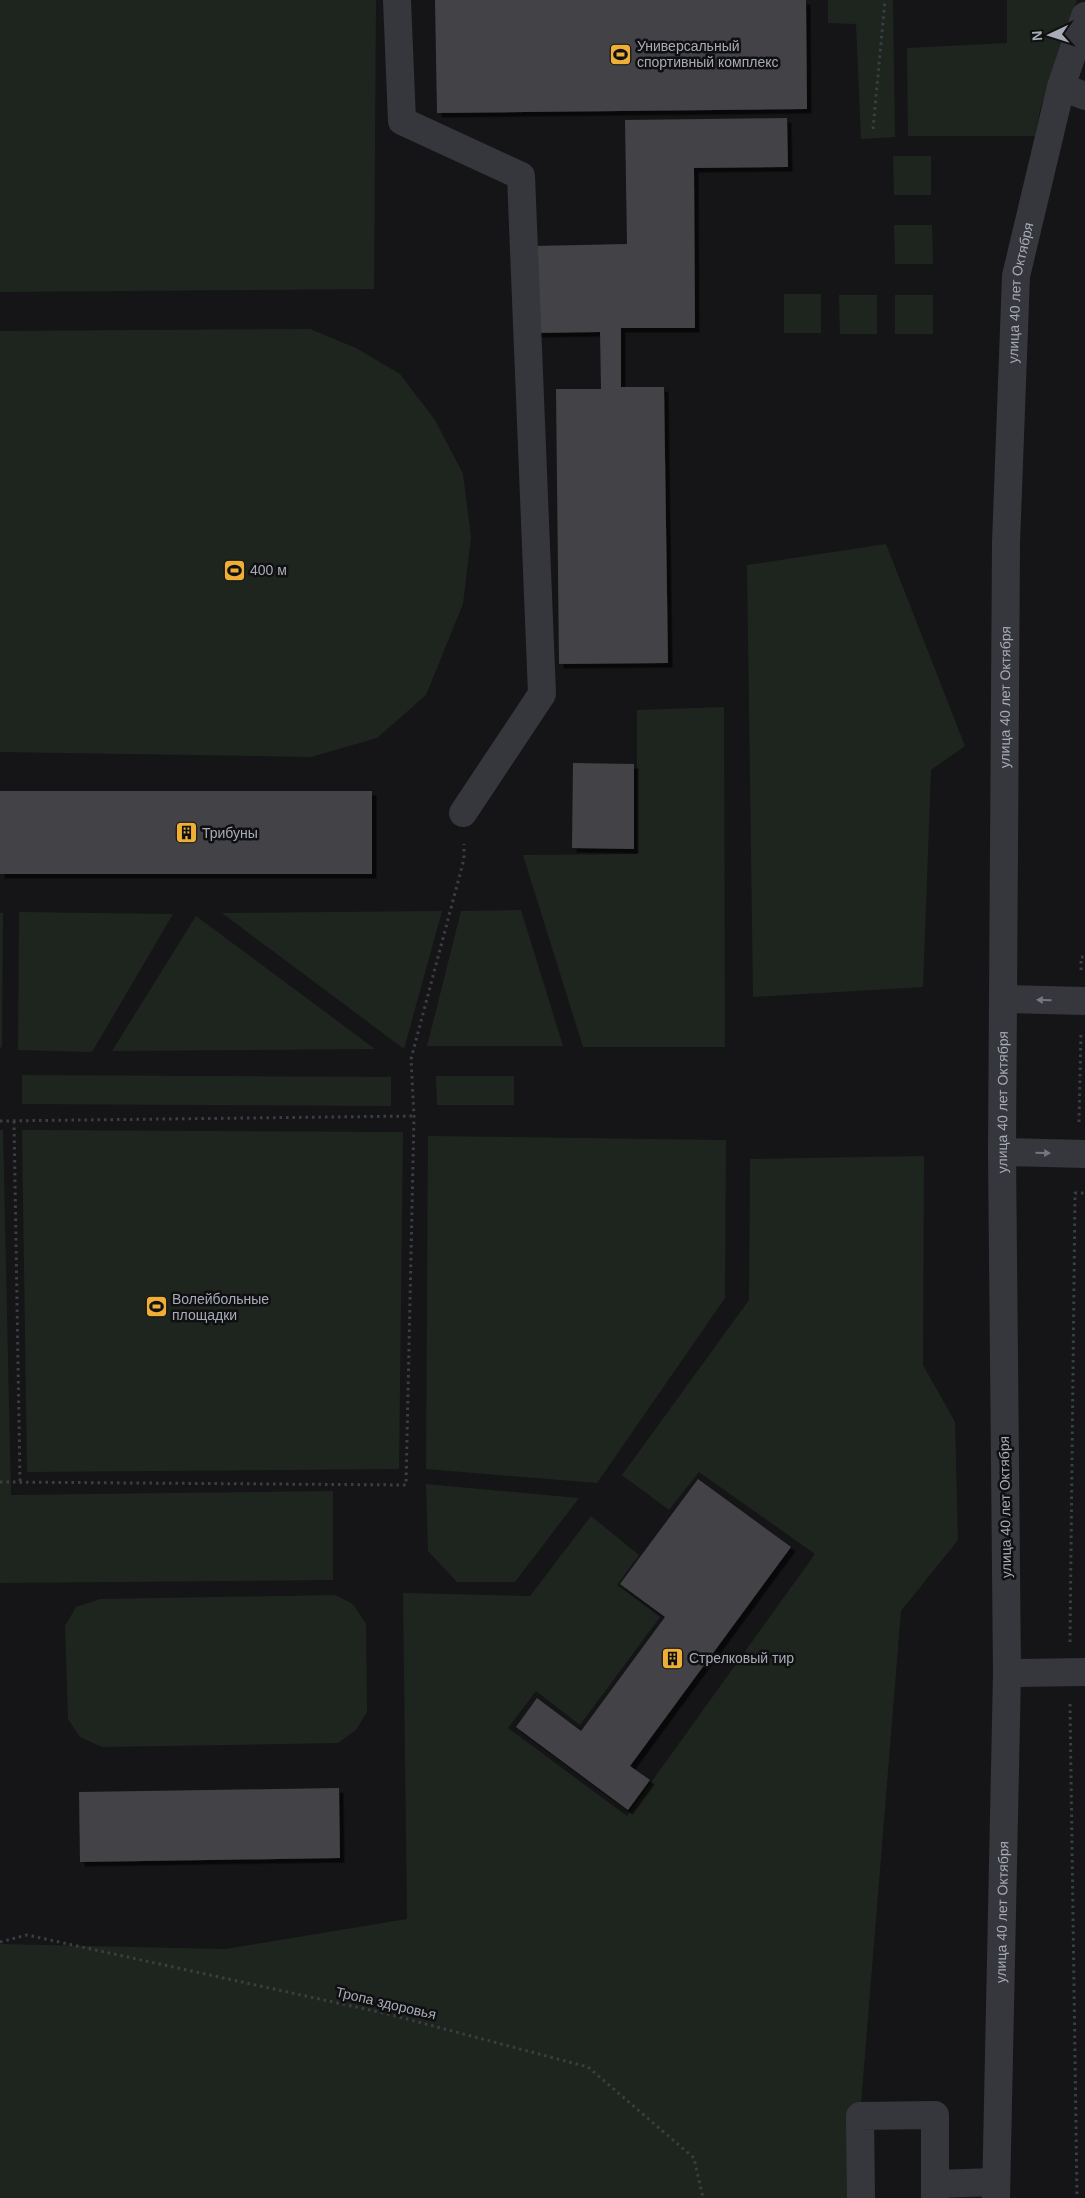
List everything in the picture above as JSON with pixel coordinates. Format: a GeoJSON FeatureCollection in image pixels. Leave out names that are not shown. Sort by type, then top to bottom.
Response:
{"type":"FeatureCollection","features":[{"type":"Feature","properties":{"kind":"street"},"geometry":{"type":"LineString","coordinates":[[397,0],[402,121],[521,176],[542,694],[462,813]]}},
{"type":"Feature","properties":{"kind":"street","name":"улица 40 лет Октября"},"geometry":{"type":"LineString","coordinates":[[996,2190],[1007,1673],[1002,1152],[1006,543],[1016,276],[1073,92],[1085,16]]}},
{"type":"Feature","properties":{"kind":"street"},"geometry":{"type":"LineString","coordinates":[[1003,999],[1083,1001]]}},
{"type":"Feature","properties":{"kind":"street"},"geometry":{"type":"LineString","coordinates":[[1002,1152],[1082,1154]]}},
{"type":"Feature","properties":{"kind":"street"},"geometry":{"type":"LineString","coordinates":[[1007,1673],[1077,1672]]}},
{"type":"Feature","properties":{"kind":"street"},"geometry":{"type":"LineString","coordinates":[[861,2198],[860,2116],[936,2115],[935,2191],[996,2190]]}},
{"type":"Feature","properties":{"kind":"path"},"geometry":{"type":"LineString","coordinates":[[873,128],[885,0]]}},
{"type":"Feature","properties":{"kind":"path"},"geometry":{"type":"LineString","coordinates":[[0,1482],[406,1485],[414,1116],[411,1060],[464,858],[462,813]]}},
{"type":"Feature","properties":{"kind":"path"},"geometry":{"type":"LineString","coordinates":[[1077,2198],[1075,1193],[1082,1154],[1083,1001],[1081,957],[1085,957]]}},
{"type":"Feature","properties":{"kind":"path"},"geometry":{"type":"LineString","coordinates":[[0,1121],[414,1116]]}},
{"type":"Feature","properties":{"kind":"path"},"geometry":{"type":"LineString","coordinates":[[14,1121],[20,1482]]}},
{"type":"Feature","properties":{"kind":"path"},"geometry":{"type":"LineString","coordinates":[[1075,1193],[1085,1193]]}},
{"type":"Feature","properties":{"kind":"path","name":"Тропа здоровья"},"geometry":{"type":"LineString","coordinates":[[0,1942],[27,1935],[388,2014],[588,2067],[694,2158],[703,2198]]}},
{"type":"Feature","properties":{"kind":"shaded area"},"geometry":{"type":"Polygon","coordinates":[[[0,0],[376,0],[374,289],[0,292],[0,0]]]}},
{"type":"Feature","properties":{"kind":"shaded area"},"geometry":{"type":"Polygon","coordinates":[[[828,0],[893,0],[895,137],[861,139],[856,24],[828,23],[828,0]]]}},
{"type":"Feature","properties":{"kind":"shaded area"},"geometry":{"type":"Polygon","coordinates":[[[1007,0],[1077,0],[1040,110],[1035,136],[908,136],[907,48],[1007,43],[1007,0]]]}},
{"type":"Feature","properties":{"kind":"shaded area"},"geometry":{"type":"Polygon","coordinates":[[[893,156],[931,156],[931,195],[894,195],[893,156]]]}},
{"type":"Feature","properties":{"kind":"shaded area"},"geometry":{"type":"Polygon","coordinates":[[[894,225],[932,225],[933,264],[895,264],[894,225]]]}},
{"type":"Feature","properties":{"kind":"shaded area"},"geometry":{"type":"Polygon","coordinates":[[[784,294],[821,294],[821,333],[784,333],[784,294]]]}},
{"type":"Feature","properties":{"kind":"shaded area"},"geometry":{"type":"Polygon","coordinates":[[[839,295],[877,295],[877,334],[840,334],[839,295]]]}},
{"type":"Feature","properties":{"kind":"shaded area"},"geometry":{"type":"Polygon","coordinates":[[[895,295],[933,295],[933,334],[895,334],[895,295]]]}},
{"type":"Feature","properties":{"kind":"shaded area","name":"400 м"},"geometry":{"type":"Polygon","coordinates":[[[310,329],[356,348],[400,374],[435,420],[463,474],[471,537],[463,604],[426,695],[377,738],[311,757],[0,752],[0,331],[310,329]]]}},
{"type":"Feature","properties":{"kind":"shaded area"},"geometry":{"type":"Polygon","coordinates":[[[886,544],[965,746],[931,770],[923,987],[753,997],[747,565],[886,544]]]}},
{"type":"Feature","properties":{"kind":"shaded area"},"geometry":{"type":"Polygon","coordinates":[[[724,707],[725,1047],[583,1047],[523,855],[637,854],[637,710],[724,707]]]}},
{"type":"Feature","properties":{"kind":"shaded area"},"geometry":{"type":"Polygon","coordinates":[[[521,910],[563,1046],[427,1046],[461,911],[521,910]]]}},
{"type":"Feature","properties":{"kind":"shaded area"},"geometry":{"type":"Polygon","coordinates":[[[442,911],[404,1049],[222,913],[442,911]]]}},
{"type":"Feature","properties":{"kind":"shaded area"},"geometry":{"type":"Polygon","coordinates":[[[19,912],[173,914],[92,1052],[18,1050],[19,912]]]}},
{"type":"Feature","properties":{"kind":"shaded area"},"geometry":{"type":"Polygon","coordinates":[[[0,913],[3,913],[2,1048],[0,1047],[0,913]]]}},
{"type":"Feature","properties":{"kind":"shaded area"},"geometry":{"type":"Polygon","coordinates":[[[196,916],[375,1049],[112,1051],[196,916]]]}},
{"type":"Feature","properties":{"kind":"shaded area"},"geometry":{"type":"Polygon","coordinates":[[[22,1075],[391,1077],[391,1106],[22,1104],[22,1075]]]}},
{"type":"Feature","properties":{"kind":"shaded area"},"geometry":{"type":"Polygon","coordinates":[[[436,1076],[514,1076],[514,1105],[437,1105],[436,1076]]]}},
{"type":"Feature","properties":{"kind":"shaded area"},"geometry":{"type":"Polygon","coordinates":[[[0,1130],[3,1130],[11,1495],[333,1491],[333,1580],[0,1583],[0,1130]]]}},
{"type":"Feature","properties":{"kind":"shaded area"},"geometry":{"type":"Polygon","coordinates":[[[22,1130],[403,1132],[399,1469],[27,1472],[22,1130]]]}},
{"type":"Feature","properties":{"kind":"shaded area"},"geometry":{"type":"Polygon","coordinates":[[[428,1136],[726,1140],[725,1298],[597,1483],[426,1469],[428,1136]]]}},
{"type":"Feature","properties":{"kind":"shaded area"},"geometry":{"type":"Polygon","coordinates":[[[924,1156],[923,1365],[955,1422],[958,1540],[901,1611],[860,2116],[861,2198],[0,2198],[0,1944],[225,1949],[407,1919],[403,1593],[530,1596],[591,1516],[639,1555],[617,1585],[660,1617],[580,1725],[536,1691],[508,1728],[627,1816],[815,1554],[699,1472],[669,1510],[622,1475],[749,1300],[750,1159],[924,1156]]]}},
{"type":"Feature","properties":{"kind":"shaded area"},"geometry":{"type":"Polygon","coordinates":[[[426,1484],[579,1498],[515,1582],[457,1582],[428,1551],[426,1484]]]}},
{"type":"Feature","properties":{"kind":"shaded area"},"geometry":{"type":"Polygon","coordinates":[[[335,1595],[353,1604],[366,1624],[367,1712],[356,1730],[338,1743],[102,1747],[80,1737],[68,1719],[65,1626],[76,1607],[100,1599],[335,1595]]]}},
{"type":"Feature","properties":{"kind":"building","name":"Универсальный спортивный комплекс"},"geometry":{"type":"Polygon","coordinates":[[[435,0],[806,0],[807,109],[437,113],[435,0]]]}},
{"type":"Feature","properties":{"kind":"building"},"geometry":{"type":"Polygon","coordinates":[[[787,118],[788,167],[694,168],[695,328],[621,328],[621,387],[664,387],[668,663],[559,664],[556,389],[601,389],[600,332],[535,333],[534,246],[627,244],[625,120],[787,118]]]}},
{"type":"Feature","properties":{"kind":"building"},"geometry":{"type":"Polygon","coordinates":[[[573,763],[634,764],[634,849],[572,848],[573,763]]]}},
{"type":"Feature","properties":{"kind":"building","name":"Трибуны"},"geometry":{"type":"Polygon","coordinates":[[[0,791],[372,791],[372,874],[0,874],[0,791]]]}},
{"type":"Feature","properties":{"kind":"building","name":"Стрелковый тир"},"geometry":{"type":"Polygon","coordinates":[[[698,1479],[791,1547],[630,1766],[650,1780],[628,1810],[516,1727],[537,1698],[581,1731],[665,1617],[620,1584],[698,1479]]]}},
{"type":"Feature","properties":{"kind":"building"},"geometry":{"type":"Polygon","coordinates":[[[339,1788],[340,1858],[80,1862],[79,1792],[339,1788]]]}},
{"type":"Feature","properties":{"kind":"place","name":"Универсальный спортивный комплекс"},"geometry":{"type":"Point","coordinates":[621,54]}},
{"type":"Feature","properties":{"kind":"place","name":"400 м"},"geometry":{"type":"Point","coordinates":[234,570]}},
{"type":"Feature","properties":{"kind":"place","name":"Трибуны"},"geometry":{"type":"Point","coordinates":[186,833]}},
{"type":"Feature","properties":{"kind":"place","name":"Волейбольные площадки"},"geometry":{"type":"Point","coordinates":[156,1307]}},
{"type":"Feature","properties":{"kind":"place","name":"Стрелковый тир"},"geometry":{"type":"Point","coordinates":[673,1658]}}]}
